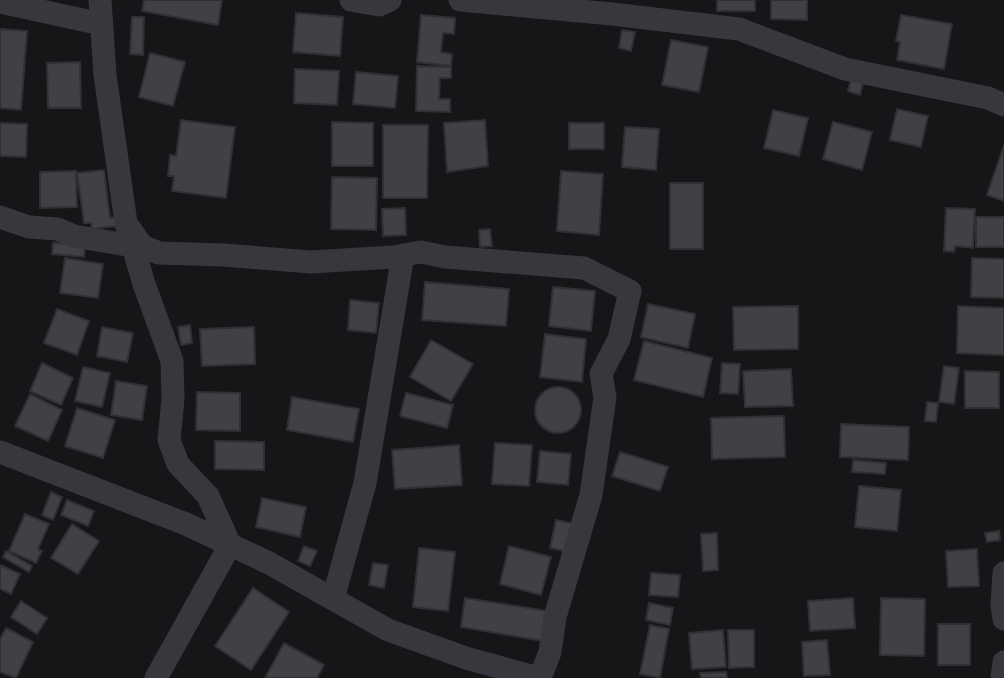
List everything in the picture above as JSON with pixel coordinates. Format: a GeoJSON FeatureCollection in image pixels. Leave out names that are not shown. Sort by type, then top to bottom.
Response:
{"type":"FeatureCollection","features":[{"type":"Feature","properties":{"kind":"street"},"geometry":{"type":"LineString","coordinates":[[100,0],[105,75],[126,223],[144,284],[172,361],[173,399],[169,440],[178,464],[208,496],[230,545]]}},
{"type":"Feature","properties":{"kind":"street"},"geometry":{"type":"LineString","coordinates":[[351,0],[379,5],[390,0]]}},
{"type":"Feature","properties":{"kind":"street"},"geometry":{"type":"LineString","coordinates":[[460,0],[740,29],[845,69],[988,98],[1004,105]]}},
{"type":"Feature","properties":{"kind":"street"},"geometry":{"type":"LineString","coordinates":[[0,2],[101,24]]}},
{"type":"Feature","properties":{"kind":"street"},"geometry":{"type":"LineString","coordinates":[[0,217],[29,227],[57,229],[74,236],[133,246]]}},
{"type":"Feature","properties":{"kind":"street"},"geometry":{"type":"LineString","coordinates":[[0,452],[186,524],[269,563],[388,630],[466,659],[539,678],[550,652],[555,617],[590,495],[605,397],[601,373],[619,339],[630,291],[584,268],[445,257],[421,252],[311,262],[159,253],[142,246],[126,223]]}},
{"type":"Feature","properties":{"kind":"street"},"geometry":{"type":"LineString","coordinates":[[333,599],[365,484],[404,255]]}},
{"type":"Feature","properties":{"kind":"street"},"geometry":{"type":"LineString","coordinates":[[156,678],[230,545]]}},
{"type":"Feature","properties":{"kind":"street"},"geometry":{"type":"LineString","coordinates":[[1004,573],[1004,619]]}},
{"type":"Feature","properties":{"kind":"street"},"geometry":{"type":"LineString","coordinates":[[1002,678],[1004,662]]}},
{"type":"Feature","properties":{"kind":"building"},"geometry":{"type":"Polygon","coordinates":[[[144,0],[222,0],[218,25],[142,11],[144,0]]]}},
{"type":"Feature","properties":{"kind":"building"},"geometry":{"type":"Polygon","coordinates":[[[717,0],[755,0],[755,11],[717,11],[717,0]]]}},
{"type":"Feature","properties":{"kind":"building"},"geometry":{"type":"Polygon","coordinates":[[[771,0],[807,0],[807,20],[771,19],[771,0]]]}},
{"type":"Feature","properties":{"kind":"building"},"geometry":{"type":"Polygon","coordinates":[[[296,13],[343,17],[340,56],[293,52],[296,13]]]}},
{"type":"Feature","properties":{"kind":"building"},"geometry":{"type":"Polygon","coordinates":[[[421,15],[455,18],[454,34],[443,33],[441,52],[452,54],[451,66],[417,62],[421,15]]]}},
{"type":"Feature","properties":{"kind":"building"},"geometry":{"type":"Polygon","coordinates":[[[901,15],[952,24],[944,69],[897,60],[900,42],[896,41],[901,15]]]}},
{"type":"Feature","properties":{"kind":"building"},"geometry":{"type":"Polygon","coordinates":[[[132,17],[144,17],[143,55],[130,54],[132,17]]]}},
{"type":"Feature","properties":{"kind":"building"},"geometry":{"type":"Polygon","coordinates":[[[0,29],[27,31],[21,110],[0,108],[0,29]]]}},
{"type":"Feature","properties":{"kind":"building"},"geometry":{"type":"Polygon","coordinates":[[[622,30],[635,32],[631,51],[619,48],[622,30]]]}},
{"type":"Feature","properties":{"kind":"building"},"geometry":{"type":"Polygon","coordinates":[[[671,40],[708,47],[699,92],[662,85],[671,40]]]}},
{"type":"Feature","properties":{"kind":"building"},"geometry":{"type":"Polygon","coordinates":[[[150,53],[185,62],[173,106],[139,97],[150,53]]]}},
{"type":"Feature","properties":{"kind":"building"},"geometry":{"type":"Polygon","coordinates":[[[80,62],[81,108],[48,108],[47,63],[80,62]]]}},
{"type":"Feature","properties":{"kind":"building"},"geometry":{"type":"Polygon","coordinates":[[[417,66],[451,67],[451,78],[440,78],[439,99],[450,99],[450,112],[416,111],[417,66]]]}},
{"type":"Feature","properties":{"kind":"building"},"geometry":{"type":"Polygon","coordinates":[[[295,69],[339,71],[337,105],[294,103],[295,69]]]}},
{"type":"Feature","properties":{"kind":"building"},"geometry":{"type":"Polygon","coordinates":[[[356,72],[398,76],[395,108],[353,104],[356,72]]]}},
{"type":"Feature","properties":{"kind":"building"},"geometry":{"type":"Polygon","coordinates":[[[851,79],[863,82],[860,95],[848,91],[851,79]]]}},
{"type":"Feature","properties":{"kind":"building"},"geometry":{"type":"Polygon","coordinates":[[[897,109],[928,116],[921,147],[890,140],[897,109]]]}},
{"type":"Feature","properties":{"kind":"building"},"geometry":{"type":"Polygon","coordinates":[[[773,110],[808,118],[799,156],[764,148],[773,110]]]}},
{"type":"Feature","properties":{"kind":"building"},"geometry":{"type":"Polygon","coordinates":[[[181,120],[235,127],[226,198],[172,191],[174,176],[168,176],[170,155],[176,156],[181,120]]]}},
{"type":"Feature","properties":{"kind":"building"},"geometry":{"type":"Polygon","coordinates":[[[485,120],[488,166],[447,172],[444,123],[485,120]]]}},
{"type":"Feature","properties":{"kind":"building"},"geometry":{"type":"Polygon","coordinates":[[[332,122],[373,123],[373,166],[332,166],[332,122]]]}},
{"type":"Feature","properties":{"kind":"building"},"geometry":{"type":"Polygon","coordinates":[[[833,122],[872,132],[862,170],[823,159],[833,122]]]}},
{"type":"Feature","properties":{"kind":"building"},"geometry":{"type":"Polygon","coordinates":[[[0,123],[27,124],[26,157],[0,156],[0,123]]]}},
{"type":"Feature","properties":{"kind":"building"},"geometry":{"type":"Polygon","coordinates":[[[569,123],[604,123],[604,149],[569,149],[569,123]]]}},
{"type":"Feature","properties":{"kind":"building"},"geometry":{"type":"Polygon","coordinates":[[[383,125],[428,125],[427,198],[383,198],[383,125]]]}},
{"type":"Feature","properties":{"kind":"building"},"geometry":{"type":"Polygon","coordinates":[[[625,127],[659,129],[656,170],[622,167],[625,127]]]}},
{"type":"Feature","properties":{"kind":"building"},"geometry":{"type":"Polygon","coordinates":[[[1004,145],[1004,201],[987,195],[1004,145]]]}},
{"type":"Feature","properties":{"kind":"building"},"geometry":{"type":"Polygon","coordinates":[[[104,170],[110,218],[115,217],[117,226],[92,229],[91,223],[84,223],[77,173],[104,170]]]}},
{"type":"Feature","properties":{"kind":"building"},"geometry":{"type":"Polygon","coordinates":[[[76,171],[77,207],[40,208],[40,172],[76,171]]]}},
{"type":"Feature","properties":{"kind":"building"},"geometry":{"type":"Polygon","coordinates":[[[561,171],[603,174],[599,235],[557,231],[561,171]]]}},
{"type":"Feature","properties":{"kind":"building"},"geometry":{"type":"Polygon","coordinates":[[[332,177],[377,178],[376,230],[331,229],[332,177]]]}},
{"type":"Feature","properties":{"kind":"building"},"geometry":{"type":"Polygon","coordinates":[[[670,183],[703,183],[703,249],[670,249],[670,183]]]}},
{"type":"Feature","properties":{"kind":"building"},"geometry":{"type":"Polygon","coordinates":[[[405,208],[406,235],[383,236],[382,209],[405,208]]]}},
{"type":"Feature","properties":{"kind":"building"},"geometry":{"type":"Polygon","coordinates":[[[946,208],[975,209],[973,248],[955,246],[954,252],[944,251],[946,208]]]}},
{"type":"Feature","properties":{"kind":"building"},"geometry":{"type":"Polygon","coordinates":[[[976,217],[1004,217],[1004,247],[976,247],[976,217]]]}},
{"type":"Feature","properties":{"kind":"building"},"geometry":{"type":"Polygon","coordinates":[[[490,229],[492,246],[480,247],[479,230],[490,229]]]}},
{"type":"Feature","properties":{"kind":"building"},"geometry":{"type":"Polygon","coordinates":[[[53,243],[85,245],[84,257],[52,254],[53,243]]]}},
{"type":"Feature","properties":{"kind":"building"},"geometry":{"type":"Polygon","coordinates":[[[65,258],[103,264],[98,298],[60,293],[65,258]]]}},
{"type":"Feature","properties":{"kind":"building"},"geometry":{"type":"Polygon","coordinates":[[[972,258],[1004,259],[1004,298],[971,297],[972,258]]]}},
{"type":"Feature","properties":{"kind":"building"},"geometry":{"type":"Polygon","coordinates":[[[425,282],[509,289],[506,326],[422,320],[425,282]]]}},
{"type":"Feature","properties":{"kind":"building"},"geometry":{"type":"Polygon","coordinates":[[[553,287],[595,291],[591,331],[549,326],[553,287]]]}},
{"type":"Feature","properties":{"kind":"building"},"geometry":{"type":"Polygon","coordinates":[[[350,300],[379,303],[376,333],[348,330],[350,300]]]}},
{"type":"Feature","properties":{"kind":"building"},"geometry":{"type":"Polygon","coordinates":[[[648,304],[695,314],[688,348],[641,337],[648,304]]]}},
{"type":"Feature","properties":{"kind":"building"},"geometry":{"type":"Polygon","coordinates":[[[798,306],[798,349],[734,350],[733,307],[798,306]]]}},
{"type":"Feature","properties":{"kind":"building"},"geometry":{"type":"Polygon","coordinates":[[[958,306],[1004,308],[1004,355],[957,353],[958,306]]]}},
{"type":"Feature","properties":{"kind":"building"},"geometry":{"type":"Polygon","coordinates":[[[57,309],[89,321],[77,355],[44,343],[57,309]]]}},
{"type":"Feature","properties":{"kind":"building"},"geometry":{"type":"Polygon","coordinates":[[[190,325],[192,343],[181,345],[178,327],[190,325]]]}},
{"type":"Feature","properties":{"kind":"building"},"geometry":{"type":"Polygon","coordinates":[[[102,327],[133,333],[127,362],[97,356],[102,327]]]}},
{"type":"Feature","properties":{"kind":"building"},"geometry":{"type":"Polygon","coordinates":[[[254,327],[255,364],[202,366],[200,329],[254,327]]]}},
{"type":"Feature","properties":{"kind":"building"},"geometry":{"type":"Polygon","coordinates":[[[545,334],[586,339],[582,382],[540,377],[545,334]]]}},
{"type":"Feature","properties":{"kind":"building"},"geometry":{"type":"Polygon","coordinates":[[[431,340],[473,364],[451,401],[410,377],[431,340]]]}},
{"type":"Feature","properties":{"kind":"building"},"geometry":{"type":"Polygon","coordinates":[[[644,341],[712,358],[703,397],[634,380],[644,341]]]}},
{"type":"Feature","properties":{"kind":"building"},"geometry":{"type":"Polygon","coordinates":[[[42,363],[73,378],[61,405],[30,391],[42,363]]]}},
{"type":"Feature","properties":{"kind":"building"},"geometry":{"type":"Polygon","coordinates":[[[722,363],[740,364],[738,394],[720,393],[722,363]]]}},
{"type":"Feature","properties":{"kind":"building"},"geometry":{"type":"Polygon","coordinates":[[[944,366],[959,368],[954,404],[939,402],[944,366]]]}},
{"type":"Feature","properties":{"kind":"building"},"geometry":{"type":"Polygon","coordinates":[[[83,367],[110,373],[102,407],[75,401],[83,367]]]}},
{"type":"Feature","properties":{"kind":"building"},"geometry":{"type":"Polygon","coordinates":[[[791,369],[793,406],[745,407],[743,371],[791,369]]]}},
{"type":"Feature","properties":{"kind":"building"},"geometry":{"type":"Polygon","coordinates":[[[965,371],[999,372],[999,408],[965,408],[965,371]]]}},
{"type":"Feature","properties":{"kind":"building"},"geometry":{"type":"Polygon","coordinates":[[[116,381],[147,386],[142,420],[111,415],[116,381]]]}},
{"type":"Feature","properties":{"kind":"building"},"geometry":{"type":"Polygon","coordinates":[[[558,387],[575,393],[581,410],[575,427],[558,433],[541,427],[535,410],[541,393],[558,387]]]}},
{"type":"Feature","properties":{"kind":"building"},"geometry":{"type":"Polygon","coordinates":[[[197,392],[240,393],[240,431],[196,430],[197,392]]]}},
{"type":"Feature","properties":{"kind":"building"},"geometry":{"type":"Polygon","coordinates":[[[406,393],[453,405],[447,428],[400,416],[406,393]]]}},
{"type":"Feature","properties":{"kind":"building"},"geometry":{"type":"Polygon","coordinates":[[[30,394],[62,410],[48,441],[15,426],[30,394]]]}},
{"type":"Feature","properties":{"kind":"building"},"geometry":{"type":"Polygon","coordinates":[[[292,397],[359,409],[353,442],[287,430],[292,397]]]}},
{"type":"Feature","properties":{"kind":"building"},"geometry":{"type":"Polygon","coordinates":[[[927,402],[938,403],[936,422],[925,421],[927,402]]]}},
{"type":"Feature","properties":{"kind":"building"},"geometry":{"type":"Polygon","coordinates":[[[77,408],[115,420],[103,458],[65,446],[77,408]]]}},
{"type":"Feature","properties":{"kind":"building"},"geometry":{"type":"Polygon","coordinates":[[[784,416],[785,457],[712,459],[711,418],[784,416]]]}},
{"type":"Feature","properties":{"kind":"building"},"geometry":{"type":"Polygon","coordinates":[[[841,424],[909,427],[908,460],[840,457],[841,424]]]}},
{"type":"Feature","properties":{"kind":"building"},"geometry":{"type":"Polygon","coordinates":[[[215,441],[264,442],[264,470],[215,469],[215,441]]]}},
{"type":"Feature","properties":{"kind":"building"},"geometry":{"type":"Polygon","coordinates":[[[495,443],[532,445],[529,486],[492,484],[495,443]]]}},
{"type":"Feature","properties":{"kind":"building"},"geometry":{"type":"Polygon","coordinates":[[[459,445],[462,485],[395,489],[392,450],[459,445]]]}},
{"type":"Feature","properties":{"kind":"building"},"geometry":{"type":"Polygon","coordinates":[[[540,451],[571,454],[568,485],[537,482],[540,451]]]}},
{"type":"Feature","properties":{"kind":"building"},"geometry":{"type":"Polygon","coordinates":[[[620,452],[668,467],[660,491],[612,476],[620,452]]]}},
{"type":"Feature","properties":{"kind":"building"},"geometry":{"type":"Polygon","coordinates":[[[853,460],[886,463],[885,474],[852,472],[853,460]]]}},
{"type":"Feature","properties":{"kind":"building"},"geometry":{"type":"Polygon","coordinates":[[[859,486],[901,490],[897,531],[855,527],[859,486]]]}},
{"type":"Feature","properties":{"kind":"building"},"geometry":{"type":"Polygon","coordinates":[[[51,492],[62,497],[53,520],[42,515],[51,492]]]}},
{"type":"Feature","properties":{"kind":"building"},"geometry":{"type":"Polygon","coordinates":[[[262,498],[306,507],[300,537],[256,527],[262,498]]]}},
{"type":"Feature","properties":{"kind":"building"},"geometry":{"type":"Polygon","coordinates":[[[67,500],[94,511],[88,526],[61,515],[67,500]]]}},
{"type":"Feature","properties":{"kind":"building"},"geometry":{"type":"Polygon","coordinates":[[[25,514],[49,524],[38,549],[42,551],[36,563],[9,551],[25,514]]]}},
{"type":"Feature","properties":{"kind":"building"},"geometry":{"type":"Polygon","coordinates":[[[556,520],[575,524],[569,552],[550,548],[556,520]]]}},
{"type":"Feature","properties":{"kind":"building"},"geometry":{"type":"Polygon","coordinates":[[[72,524],[99,541],[78,574],[51,558],[72,524]]]}},
{"type":"Feature","properties":{"kind":"building"},"geometry":{"type":"Polygon","coordinates":[[[999,531],[1000,540],[987,542],[985,533],[999,531]]]}},
{"type":"Feature","properties":{"kind":"building"},"geometry":{"type":"Polygon","coordinates":[[[717,533],[718,570],[703,571],[701,534],[717,533]]]}},
{"type":"Feature","properties":{"kind":"building"},"geometry":{"type":"Polygon","coordinates":[[[304,546],[317,551],[310,566],[298,561],[304,546]]]}},
{"type":"Feature","properties":{"kind":"building"},"geometry":{"type":"Polygon","coordinates":[[[509,546],[551,557],[541,595],[500,584],[509,546]]]}},
{"type":"Feature","properties":{"kind":"building"},"geometry":{"type":"Polygon","coordinates":[[[419,548],[455,552],[448,611],[413,607],[419,548]]]}},
{"type":"Feature","properties":{"kind":"building"},"geometry":{"type":"Polygon","coordinates":[[[977,549],[979,586],[948,587],[946,551],[977,549]]]}},
{"type":"Feature","properties":{"kind":"building"},"geometry":{"type":"Polygon","coordinates":[[[6,551],[32,566],[29,572],[3,557],[6,551]]]}},
{"type":"Feature","properties":{"kind":"building"},"geometry":{"type":"Polygon","coordinates":[[[373,563],[388,565],[384,588],[369,585],[373,563]]]}},
{"type":"Feature","properties":{"kind":"building"},"geometry":{"type":"Polygon","coordinates":[[[0,565],[20,574],[11,594],[0,589],[0,565]]]}},
{"type":"Feature","properties":{"kind":"building"},"geometry":{"type":"Polygon","coordinates":[[[651,573],[680,575],[678,597],[649,595],[651,573]]]}},
{"type":"Feature","properties":{"kind":"building"},"geometry":{"type":"Polygon","coordinates":[[[253,588],[289,612],[251,670],[215,646],[253,588]]]}},
{"type":"Feature","properties":{"kind":"building"},"geometry":{"type":"Polygon","coordinates":[[[465,598],[548,611],[543,641],[461,627],[465,598]]]}},
{"type":"Feature","properties":{"kind":"building"},"geometry":{"type":"Polygon","coordinates":[[[853,598],[855,628],[810,631],[808,601],[853,598]]]}},
{"type":"Feature","properties":{"kind":"building"},"geometry":{"type":"Polygon","coordinates":[[[881,598],[925,599],[924,656],[880,655],[881,598]]]}},
{"type":"Feature","properties":{"kind":"building"},"geometry":{"type":"Polygon","coordinates":[[[21,601],[47,618],[37,634],[11,617],[21,601]]]}},
{"type":"Feature","properties":{"kind":"building"},"geometry":{"type":"Polygon","coordinates":[[[649,603],[673,608],[670,625],[646,620],[649,603]]]}},
{"type":"Feature","properties":{"kind":"building"},"geometry":{"type":"Polygon","coordinates":[[[938,624],[970,624],[970,665],[938,665],[938,624]]]}},
{"type":"Feature","properties":{"kind":"building"},"geometry":{"type":"Polygon","coordinates":[[[650,625],[669,629],[660,678],[640,674],[650,625]]]}},
{"type":"Feature","properties":{"kind":"building"},"geometry":{"type":"Polygon","coordinates":[[[6,628],[33,642],[16,678],[0,672],[0,639],[6,628]]]}},
{"type":"Feature","properties":{"kind":"building"},"geometry":{"type":"Polygon","coordinates":[[[723,630],[726,667],[692,669],[689,633],[723,630]]]}},
{"type":"Feature","properties":{"kind":"building"},"geometry":{"type":"Polygon","coordinates":[[[728,630],[754,630],[754,667],[729,668],[728,630]]]}},
{"type":"Feature","properties":{"kind":"building"},"geometry":{"type":"Polygon","coordinates":[[[827,640],[830,675],[804,676],[802,642],[827,640]]]}},
{"type":"Feature","properties":{"kind":"building"},"geometry":{"type":"Polygon","coordinates":[[[284,643],[324,665],[317,678],[265,678],[284,643]]]}},
{"type":"Feature","properties":{"kind":"building"},"geometry":{"type":"Polygon","coordinates":[[[726,672],[727,678],[701,678],[700,673],[726,672]]]}}]}
